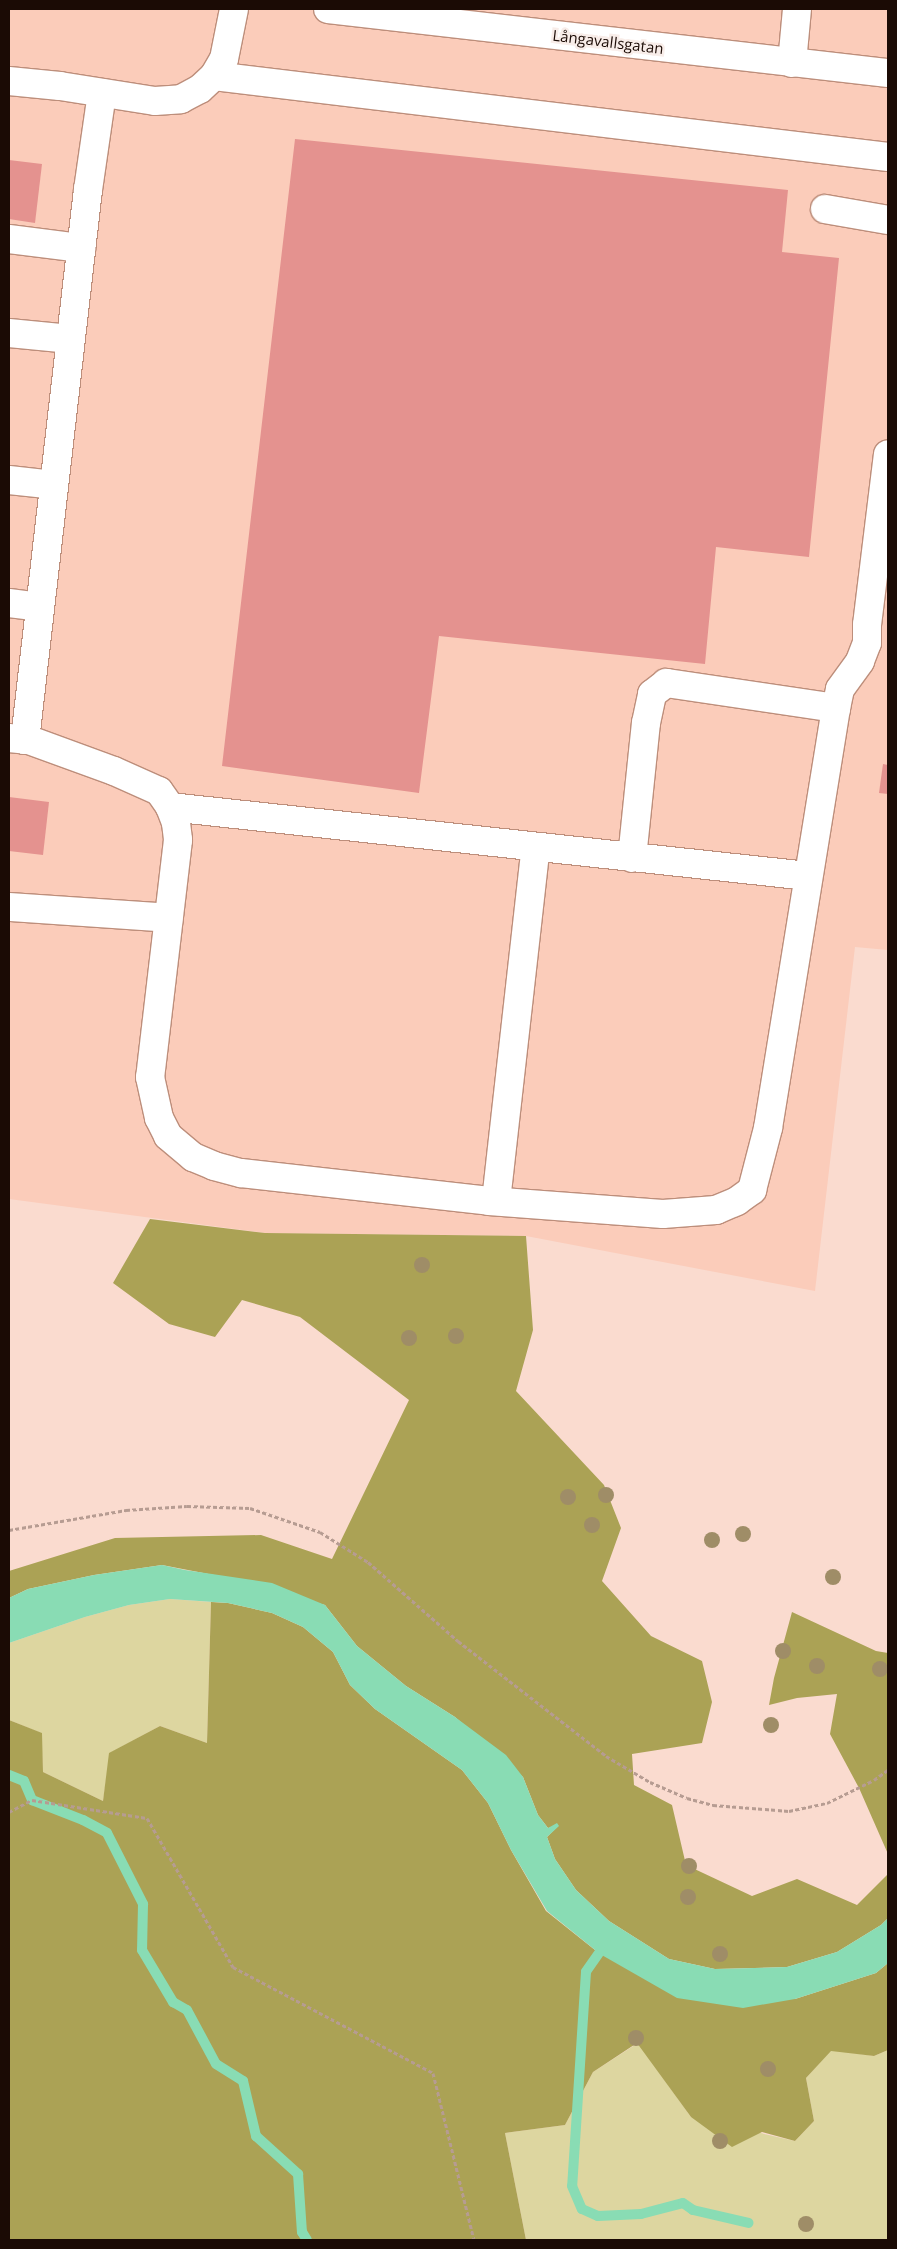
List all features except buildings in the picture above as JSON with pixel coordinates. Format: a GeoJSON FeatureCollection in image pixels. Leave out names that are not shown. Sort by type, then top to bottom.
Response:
{"type":"FeatureCollection","features":[{"type":"Feature","properties":{"kind":"street"},"geometry":{"type":"LineString","coordinates":[[9,81],[155,102],[181,99],[200,89],[214,76],[224,59],[234,9]]}},
{"type":"Feature","properties":{"kind":"street","name":"Långavallsgatan"},"geometry":{"type":"LineString","coordinates":[[337,9],[888,73]]}},
{"type":"Feature","properties":{"kind":"street"},"geometry":{"type":"LineString","coordinates":[[792,63],[797,9]]}},
{"type":"Feature","properties":{"kind":"street"},"geometry":{"type":"LineString","coordinates":[[214,76],[888,157]]}},
{"type":"Feature","properties":{"kind":"street"},"geometry":{"type":"LineString","coordinates":[[102,93],[81,248],[40,606],[17,739],[114,771],[159,791],[170,807],[176,823],[178,840],[150,1077],[158,1118],[168,1136],[200,1160],[241,1173],[496,1201],[663,1214],[716,1210],[737,1201],[752,1190],[768,1128],[836,708],[840,689],[860,661],[867,643],[867,626],[888,454]]}},
{"type":"Feature","properties":{"kind":"street"},"geometry":{"type":"LineString","coordinates":[[825,209],[888,220]]}},
{"type":"Feature","properties":{"kind":"street"},"geometry":{"type":"LineString","coordinates":[[9,239],[81,248]]}},
{"type":"Feature","properties":{"kind":"street"},"geometry":{"type":"LineString","coordinates":[[9,333],[71,339]]}},
{"type":"Feature","properties":{"kind":"street"},"geometry":{"type":"LineString","coordinates":[[9,480],[54,485]]}},
{"type":"Feature","properties":{"kind":"street"},"geometry":{"type":"LineString","coordinates":[[9,603],[40,606]]}},
{"type":"Feature","properties":{"kind":"street"},"geometry":{"type":"LineString","coordinates":[[632,858],[646,723],[652,694],[666,683],[836,708]]}},
{"type":"Feature","properties":{"kind":"street"},"geometry":{"type":"LineString","coordinates":[[170,807],[808,876]]}},
{"type":"Feature","properties":{"kind":"street"},"geometry":{"type":"LineString","coordinates":[[496,1201],[536,847]]}},
{"type":"Feature","properties":{"kind":"street"},"geometry":{"type":"LineString","coordinates":[[9,907],[169,918]]}},
{"type":"Feature","properties":{"kind":"path"},"geometry":{"type":"LineString","coordinates":[[9,1530],[126,1510],[187,1506],[250,1508],[320,1532],[368,1562],[458,1640],[606,1756],[650,1782],[687,1798],[713,1805],[789,1811],[827,1802],[874,1780],[888,1770]]}},
{"type":"Feature","properties":{"kind":"path"},"geometry":{"type":"LineString","coordinates":[[9,1812],[32,1800],[147,1818],[233,1967],[433,2074],[474,2240]]}},
{"type":"Feature","properties":{"kind":"shaded area"},"geometry":{"type":"Polygon","coordinates":[[[9,9],[888,9],[888,950],[855,947],[815,1291],[526,1236],[265,1233],[9,1199],[9,9]]]}},
{"type":"Feature","properties":{"kind":"shaded area"},"geometry":{"type":"Polygon","coordinates":[[[150,1219],[265,1233],[526,1236],[533,1330],[516,1391],[604,1485],[621,1528],[602,1581],[651,1636],[702,1661],[712,1702],[702,1743],[632,1754],[634,1785],[672,1805],[686,1865],[752,1896],[797,1879],[857,1905],[888,1874],[888,1918],[881,1925],[837,1952],[787,1967],[715,1969],[669,1959],[609,1921],[576,1890],[555,1859],[547,1837],[558,1826],[548,1828],[538,1815],[523,1777],[455,1717],[406,1686],[357,1646],[325,1605],[224,1577],[162,1565],[94,1575],[28,1589],[9,1598],[9,1571],[115,1538],[261,1535],[332,1559],[409,1400],[300,1317],[242,1300],[215,1337],[169,1324],[113,1283],[150,1219]]]}},
{"type":"Feature","properties":{"kind":"shaded area"},"geometry":{"type":"Polygon","coordinates":[[[162,1565],[272,1583],[325,1605],[357,1646],[406,1686],[455,1717],[506,1755],[523,1777],[538,1815],[548,1828],[557,1823],[559,1826],[547,1837],[555,1859],[576,1890],[609,1921],[669,1959],[715,1969],[787,1967],[837,1952],[881,1925],[888,1918],[888,1963],[876,1973],[795,1999],[743,2008],[677,1998],[600,1954],[547,1911],[511,1850],[488,1803],[462,1770],[375,1709],[350,1685],[333,1652],[303,1627],[272,1613],[228,1603],[170,1599],[129,1605],[85,1617],[9,1643],[9,1598],[28,1589],[94,1575],[162,1565]]]}},
{"type":"Feature","properties":{"kind":"shaded area"},"geometry":{"type":"Polygon","coordinates":[[[170,1599],[211,1602],[207,1743],[160,1726],[110,1753],[103,1801],[43,1772],[41,1733],[9,1720],[9,1643],[85,1617],[129,1605],[170,1599]]]}},
{"type":"Feature","properties":{"kind":"shaded area"},"geometry":{"type":"Polygon","coordinates":[[[211,1602],[228,1603],[272,1613],[303,1627],[333,1652],[350,1685],[375,1709],[462,1770],[488,1803],[511,1850],[546,1911],[600,1954],[795,1999],[876,1973],[888,1963],[888,2050],[874,2056],[831,2051],[806,2078],[814,2121],[795,2141],[762,2132],[732,2147],[691,2117],[637,2043],[593,2072],[565,2125],[505,2133],[526,2240],[9,2240],[9,1720],[42,1733],[43,1772],[103,1801],[109,1753],[160,1726],[207,1743],[211,1602]]]}},
{"type":"Feature","properties":{"kind":"shaded area"},"geometry":{"type":"Polygon","coordinates":[[[792,1612],[876,1651],[888,1653],[888,1854],[859,1788],[830,1734],[837,1694],[797,1698],[769,1705],[774,1678],[792,1612]]]}},
{"type":"Feature","properties":{"kind":"shaded area"},"geometry":{"type":"Polygon","coordinates":[[[638,2043],[691,2117],[795,2141],[814,2121],[806,2078],[831,2050],[874,2056],[888,2050],[888,2240],[526,2240],[505,2133],[565,2125],[593,2072],[638,2043]]]}},
{"type":"Feature","properties":{"kind":"waterway"},"geometry":{"type":"LineString","coordinates":[[9,1775],[24,1781],[32,1800],[83,1820],[107,1833],[143,1904],[142,1950],[173,2002],[187,2010],[216,2064],[243,2081],[256,2136],[298,2174],[302,2232],[307,2240]]}},
{"type":"Feature","properties":{"kind":"waterway"},"geometry":{"type":"LineString","coordinates":[[606,1943],[586,1972],[572,2186],[582,2209],[598,2216],[641,2214],[683,2203],[693,2210],[749,2223]]}}]}
